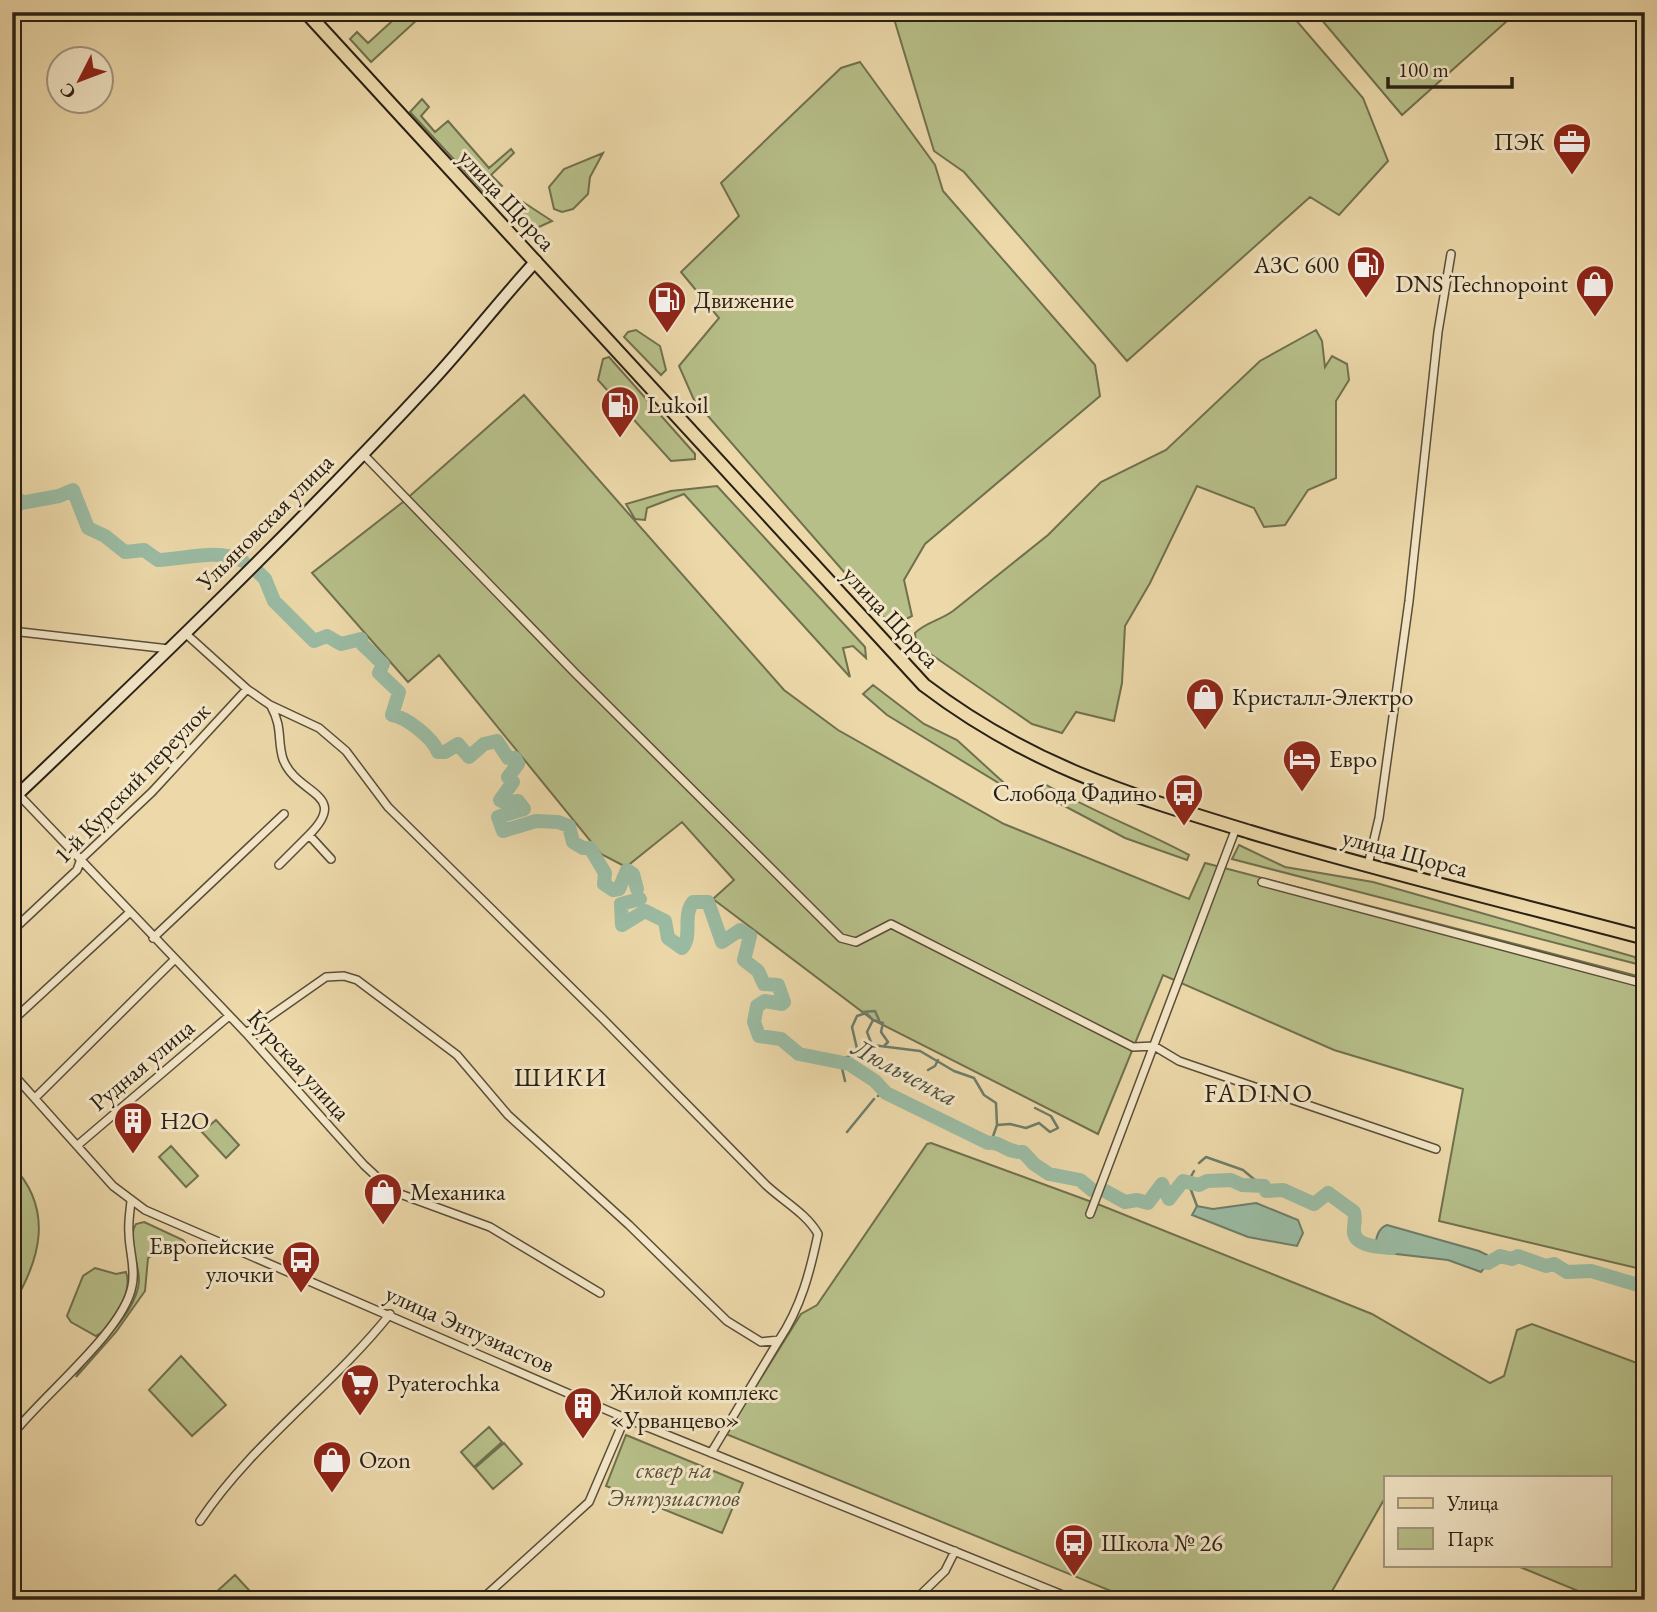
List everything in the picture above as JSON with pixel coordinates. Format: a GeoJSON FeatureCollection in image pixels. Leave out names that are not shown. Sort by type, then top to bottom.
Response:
{"type":"FeatureCollection","features":[{"type":"Feature","properties":{"kind":"main road","name":"улица Щорса"},"geometry":{"type":"LineString","coordinates":[[306,12],[924,685],[969,719],[1046,762],[1122,793],[1368,865],[1645,938]]}},
{"type":"Feature","properties":{"kind":"main road","name":"Ульяновская улица"},"geometry":{"type":"LineString","coordinates":[[15,797],[169,649],[363,454],[433,380],[536,261]]}},
{"type":"Feature","properties":{"kind":"street"},"geometry":{"type":"LineString","coordinates":[[1368,865],[1379,818],[1408,612],[1438,332],[1451,254]]}},
{"type":"Feature","properties":{"kind":"street"},"geometry":{"type":"LineString","coordinates":[[363,454],[566,664],[841,938],[856,942],[891,924],[1133,1047],[1154,1046],[1179,1061],[1436,1149]]}},
{"type":"Feature","properties":{"kind":"street"},"geometry":{"type":"LineString","coordinates":[[12,631],[169,649]]}},
{"type":"Feature","properties":{"kind":"street"},"geometry":{"type":"LineString","coordinates":[[185,633],[247,689],[270,705],[319,728],[346,751],[387,807],[602,1017],[766,1185],[791,1208],[811,1220],[818,1234],[808,1278],[794,1317],[711,1453]]}},
{"type":"Feature","properties":{"kind":"street","name":"1-й Курский переулок"},"geometry":{"type":"LineString","coordinates":[[12,931],[77,870],[81,859],[152,792],[247,689]]}},
{"type":"Feature","properties":{"kind":"street"},"geometry":{"type":"LineString","coordinates":[[270,705],[278,718],[283,759],[298,779],[322,802],[326,813],[324,820],[279,865]]}},
{"type":"Feature","properties":{"kind":"street","name":"Курская улица"},"geometry":{"type":"LineString","coordinates":[[15,797],[81,859],[129,913],[246,1033],[364,1165],[392,1191],[490,1227],[600,1293]]}},
{"type":"Feature","properties":{"kind":"street"},"geometry":{"type":"LineString","coordinates":[[153,938],[284,814]]}},
{"type":"Feature","properties":{"kind":"street"},"geometry":{"type":"LineString","coordinates":[[1090,1213],[1236,828]]}},
{"type":"Feature","properties":{"kind":"street"},"geometry":{"type":"LineString","coordinates":[[309,835],[331,859]]}},
{"type":"Feature","properties":{"kind":"street"},"geometry":{"type":"LineString","coordinates":[[1262,882],[1642,984],[1645,952]]}},
{"type":"Feature","properties":{"kind":"street"},"geometry":{"type":"LineString","coordinates":[[12,1021],[129,913]]}},
{"type":"Feature","properties":{"kind":"street"},"geometry":{"type":"LineString","coordinates":[[36,1097],[174,960]]}},
{"type":"Feature","properties":{"kind":"street"},"geometry":{"type":"LineString","coordinates":[[246,1033],[326,977],[344,976],[356,981],[457,1055],[508,1115],[629,1225],[727,1321],[761,1342],[779,1340]]}},
{"type":"Feature","properties":{"kind":"street","name":"Рудная улица"},"geometry":{"type":"LineString","coordinates":[[79,1144],[229,1016]]}},
{"type":"Feature","properties":{"kind":"street","name":"улица Энтузиастов"},"geometry":{"type":"LineString","coordinates":[[12,1073],[79,1144],[113,1186],[131,1201],[189,1229],[625,1418],[1075,1600]]}},
{"type":"Feature","properties":{"kind":"street"},"geometry":{"type":"LineString","coordinates":[[12,1435],[30,1411],[104,1334],[130,1295],[133,1282],[128,1231],[131,1201]]}},
{"type":"Feature","properties":{"kind":"street"},"geometry":{"type":"LineString","coordinates":[[200,1521],[222,1488],[365,1345],[390,1314]]}},
{"type":"Feature","properties":{"kind":"street"},"geometry":{"type":"LineString","coordinates":[[481,1600],[589,1502],[625,1418]]}},
{"type":"Feature","properties":{"kind":"street"},"geometry":{"type":"LineString","coordinates":[[915,1600],[945,1571],[955,1551]]}},
{"type":"Feature","properties":{"kind":"green space"},"geometry":{"type":"Polygon","coordinates":[[[402,12],[412,12],[418,19],[371,62],[350,39],[357,32],[368,43],[402,12]]]}},
{"type":"Feature","properties":{"kind":"green space"},"geometry":{"type":"Polygon","coordinates":[[[905,12],[1289,12],[1363,98],[1388,161],[1339,215],[1310,197],[1127,361],[964,172],[934,151],[895,22],[905,12]]]}},
{"type":"Feature","properties":{"kind":"green space"},"geometry":{"type":"Polygon","coordinates":[[[1315,12],[1517,12],[1402,115],[1315,12]]]}},
{"type":"Feature","properties":{"kind":"green space"},"geometry":{"type":"Polygon","coordinates":[[[860,62],[935,165],[943,191],[1095,365],[1100,396],[925,544],[904,580],[912,616],[892,627],[694,400],[679,366],[719,318],[681,272],[739,216],[721,183],[841,68],[860,62]]]}},
{"type":"Feature","properties":{"kind":"green space"},"geometry":{"type":"Polygon","coordinates":[[[422,99],[429,107],[421,116],[435,132],[448,121],[489,168],[511,149],[514,153],[491,175],[502,186],[491,194],[485,193],[410,112],[422,99]]]}},
{"type":"Feature","properties":{"kind":"green space"},"geometry":{"type":"Polygon","coordinates":[[[603,153],[590,177],[588,194],[573,209],[562,212],[554,209],[549,187],[564,169],[603,153]]]}},
{"type":"Feature","properties":{"kind":"green space"},"geometry":{"type":"Polygon","coordinates":[[[523,202],[552,221],[539,227],[525,228],[517,222],[512,206],[523,202]]]}},
{"type":"Feature","properties":{"kind":"green space"},"geometry":{"type":"Polygon","coordinates":[[[636,330],[660,346],[666,370],[661,375],[624,337],[628,332],[636,330]]]}},
{"type":"Feature","properties":{"kind":"green space"},"geometry":{"type":"Polygon","coordinates":[[[1316,330],[1322,341],[1325,367],[1332,356],[1347,364],[1349,380],[1336,401],[1336,478],[1308,490],[1285,525],[1264,527],[1254,508],[1197,486],[1150,583],[1125,626],[1122,683],[1114,721],[1076,712],[1062,733],[1032,724],[916,644],[915,633],[919,629],[953,611],[1048,535],[1101,482],[1166,450],[1260,361],[1316,330]]]}},
{"type":"Feature","properties":{"kind":"green space"},"geometry":{"type":"Polygon","coordinates":[[[609,357],[695,454],[695,459],[671,461],[598,380],[603,359],[609,357]]]}},
{"type":"Feature","properties":{"kind":"green space"},"geometry":{"type":"Polygon","coordinates":[[[524,395],[784,690],[838,730],[1004,824],[1189,899],[1205,863],[1645,978],[1645,1270],[1439,1221],[1463,1089],[1334,1050],[1163,975],[1098,1134],[873,1020],[713,899],[734,880],[682,822],[626,867],[601,854],[439,655],[408,682],[312,573],[403,502],[524,395]]]}},
{"type":"Feature","properties":{"kind":"green space"},"geometry":{"type":"Polygon","coordinates":[[[717,486],[865,647],[866,658],[853,646],[843,648],[850,677],[684,494],[647,508],[645,520],[635,519],[626,504],[671,491],[717,486]]]}},
{"type":"Feature","properties":{"kind":"green space"},"geometry":{"type":"Polygon","coordinates":[[[873,685],[924,724],[957,740],[1015,793],[887,715],[863,694],[873,685]]]}},
{"type":"Feature","properties":{"kind":"green space"},"geometry":{"type":"Polygon","coordinates":[[[1043,783],[1189,855],[1187,860],[1125,838],[1038,792],[1043,783]]]}},
{"type":"Feature","properties":{"kind":"green space"},"geometry":{"type":"Polygon","coordinates":[[[1239,845],[1285,867],[1373,882],[1635,957],[1637,964],[1232,859],[1239,845]]]}},
{"type":"Feature","properties":{"kind":"green space"},"geometry":{"type":"Polygon","coordinates":[[[216,1120],[239,1145],[226,1158],[202,1132],[216,1120]]]}},
{"type":"Feature","properties":{"kind":"green space"},"geometry":{"type":"Polygon","coordinates":[[[931,1143],[1100,1205],[1372,1314],[1490,1383],[1504,1376],[1517,1330],[1532,1324],[1645,1366],[1645,1600],[1600,1600],[1517,1566],[1612,1566],[1612,1476],[1384,1476],[1384,1500],[1327,1600],[1133,1600],[726,1434],[801,1314],[817,1305],[927,1144],[931,1143]]]}},
{"type":"Feature","properties":{"kind":"green space"},"geometry":{"type":"Polygon","coordinates":[[[171,1146],[198,1176],[186,1187],[159,1157],[171,1146]]]}},
{"type":"Feature","properties":{"kind":"green space"},"geometry":{"type":"Polygon","coordinates":[[[12,1165],[34,1199],[39,1234],[30,1270],[12,1306],[12,1165]]]}},
{"type":"Feature","properties":{"kind":"green space"},"geometry":{"type":"Polygon","coordinates":[[[144,1222],[183,1240],[188,1246],[186,1251],[180,1253],[166,1248],[148,1258],[145,1291],[116,1332],[76,1377],[90,1356],[118,1325],[133,1301],[139,1280],[133,1231],[136,1224],[144,1222]]]}},
{"type":"Feature","properties":{"kind":"green space"},"geometry":{"type":"Polygon","coordinates":[[[95,1268],[116,1274],[126,1272],[127,1280],[127,1289],[120,1308],[109,1325],[96,1336],[71,1322],[67,1316],[83,1276],[95,1268]]]}},
{"type":"Feature","properties":{"kind":"green space"},"geometry":{"type":"Polygon","coordinates":[[[181,1356],[226,1405],[192,1436],[149,1390],[181,1356]]]}},
{"type":"Feature","properties":{"kind":"green space"},"geometry":{"type":"Polygon","coordinates":[[[489,1427],[502,1442],[474,1467],[461,1452],[489,1427]]]}},
{"type":"Feature","properties":{"kind":"green space","name":"сквер на Энтузиастов"},"geometry":{"type":"Polygon","coordinates":[[[626,1435],[743,1483],[722,1533],[606,1486],[626,1435]]]}},
{"type":"Feature","properties":{"kind":"green space"},"geometry":{"type":"Polygon","coordinates":[[[504,1443],[522,1464],[493,1489],[475,1468],[504,1443]]]}},
{"type":"Feature","properties":{"kind":"green space"},"geometry":{"type":"Polygon","coordinates":[[[235,1575],[258,1600],[219,1600],[214,1594],[235,1575]]]}},
{"type":"Feature","properties":{"kind":"shaded area"},"geometry":{"type":"Polygon","coordinates":[[[1256,1203],[1298,1220],[1303,1233],[1297,1246],[1248,1237],[1192,1215],[1197,1206],[1213,1209],[1256,1203]]]}},
{"type":"Feature","properties":{"kind":"shaded area"},"geometry":{"type":"Polygon","coordinates":[[[1387,1225],[1479,1251],[1487,1255],[1488,1263],[1481,1272],[1448,1260],[1379,1252],[1375,1247],[1377,1237],[1381,1228],[1387,1225]]]}},
{"type":"Feature","properties":{"kind":"waterway","name":"Люльченка"},"geometry":{"type":"LineString","coordinates":[[12,492],[21,503],[59,496],[73,490],[88,528],[105,536],[125,552],[144,550],[158,560],[222,555],[243,561]]}},
{"type":"Feature","properties":{"kind":"waterway","name":"Люльченка"},"geometry":{"type":"LineString","coordinates":[[257,571],[265,579],[274,601],[314,641],[327,636],[341,644],[361,639],[362,644],[383,664],[379,673],[399,692],[392,715],[418,729],[438,752],[445,752],[458,744],[469,757],[484,744],[497,741],[508,758],[515,758],[518,764],[508,777],[513,782],[500,800],[505,803],[518,801],[524,809],[498,817],[503,831],[536,821],[558,822],[569,826],[573,842],[583,848],[590,848],[605,873],[604,884],[613,890],[619,889],[627,870],[633,874],[637,889]]}},
{"type":"Feature","properties":{"kind":"waterway","name":"Люльченка"},"geometry":{"type":"LineString","coordinates":[[640,899],[621,904],[622,925],[645,911],[665,921],[668,938],[682,948],[687,938],[688,913],[693,902],[708,902],[722,942],[740,930],[750,936],[744,960],[758,971],[764,984],[778,985],[784,1002],[782,1004],[765,1001],[757,1006],[754,1022],[759,1036],[781,1039],[799,1054],[849,1064],[875,1081],[886,1093],[988,1143],[1023,1152],[1049,1174],[1080,1180],[1092,1190]]}},
{"type":"Feature","properties":{"kind":"waterway"},"geometry":{"type":"LineString","coordinates":[[862,1012],[875,1011],[879,1020]]}},
{"type":"Feature","properties":{"kind":"waterway"},"geometry":{"type":"LineString","coordinates":[[845,1081],[840,1060],[858,1053],[852,1027],[857,1016],[866,1013],[873,1020],[867,1032],[872,1045],[920,1051],[954,1071],[974,1078],[984,1095],[996,1103],[997,1125]]}},
{"type":"Feature","properties":{"kind":"waterway"},"geometry":{"type":"LineString","coordinates":[[873,1020],[883,1023],[881,1032],[888,1042],[885,1045]]}},
{"type":"Feature","properties":{"kind":"waterway"},"geometry":{"type":"LineString","coordinates":[[928,1070],[935,1066],[938,1060]]}},
{"type":"Feature","properties":{"kind":"waterway"},"geometry":{"type":"LineString","coordinates":[[878,1096],[884,1091]]}},
{"type":"Feature","properties":{"kind":"waterway"},"geometry":{"type":"LineString","coordinates":[[847,1132],[874,1099]]}},
{"type":"Feature","properties":{"kind":"waterway"},"geometry":{"type":"LineString","coordinates":[[991,1142],[997,1125],[1010,1124],[1026,1128],[1039,1123],[1050,1132],[1058,1128],[1051,1116],[1035,1108]]}},
{"type":"Feature","properties":{"kind":"waterway"},"geometry":{"type":"LineString","coordinates":[[1199,1163],[1206,1157],[1243,1170],[1261,1185]]}},
{"type":"Feature","properties":{"kind":"waterway"},"geometry":{"type":"LineString","coordinates":[[1194,1171],[1188,1182],[1197,1206]]}},
{"type":"Feature","properties":{"kind":"waterway","name":"Люльченка"},"geometry":{"type":"LineString","coordinates":[[1105,1191],[1125,1202],[1137,1200],[1148,1203],[1162,1184],[1169,1199],[1183,1181],[1199,1185],[1207,1181],[1231,1180],[1242,1185],[1264,1186],[1266,1191],[1283,1190],[1314,1204],[1328,1193],[1354,1212],[1355,1235],[1362,1243],[1392,1248]]}},
{"type":"Feature","properties":{"kind":"waterway","name":"Люльченка"},"geometry":{"type":"LineString","coordinates":[[1471,1259],[1488,1263],[1500,1256],[1512,1259],[1518,1256],[1546,1266],[1554,1264],[1567,1272],[1591,1271],[1645,1287]]}},
{"type":"Feature","properties":{"kind":"railway"},"geometry":{"type":"LineString","coordinates":[[1643,709],[1645,651]]}},
{"type":"Feature","properties":{"kind":"place","name":"ПЭК"},"geometry":{"type":"Point","coordinates":[1572,176]}},
{"type":"Feature","properties":{"kind":"place","name":"АЗС 600"},"geometry":{"type":"Point","coordinates":[1366,299]}},
{"type":"Feature","properties":{"kind":"place","name":"DNS Technopoint"},"geometry":{"type":"Point","coordinates":[1595,318]}},
{"type":"Feature","properties":{"kind":"place","name":"Движение"},"geometry":{"type":"Point","coordinates":[667,334]}},
{"type":"Feature","properties":{"kind":"place","name":"Lukoil"},"geometry":{"type":"Point","coordinates":[620,439]}},
{"type":"Feature","properties":{"kind":"place","name":"Кристалл-Электро"},"geometry":{"type":"Point","coordinates":[1205,731]}},
{"type":"Feature","properties":{"kind":"place","name":"Евро"},"geometry":{"type":"Point","coordinates":[1302,793]}},
{"type":"Feature","properties":{"kind":"place","name":"Слобода Фадино"},"geometry":{"type":"Point","coordinates":[1184,827]}},
{"type":"Feature","properties":{"kind":"place","name":"H2O"},"geometry":{"type":"Point","coordinates":[133,1155]}},
{"type":"Feature","properties":{"kind":"place","name":"Механика"},"geometry":{"type":"Point","coordinates":[383,1226]}},
{"type":"Feature","properties":{"kind":"place","name":"Европейские улочки"},"geometry":{"type":"Point","coordinates":[301,1294]}},
{"type":"Feature","properties":{"kind":"place","name":"Pyaterochka"},"geometry":{"type":"Point","coordinates":[360,1417]}},
{"type":"Feature","properties":{"kind":"place","name":"Жилой комплекс «Урванцево»"},"geometry":{"type":"Point","coordinates":[583,1440]}},
{"type":"Feature","properties":{"kind":"place","name":"Ozon"},"geometry":{"type":"Point","coordinates":[332,1494]}},
{"type":"Feature","properties":{"kind":"place","name":"Школа № 26"},"geometry":{"type":"Point","coordinates":[1074,1577]}},
{"type":"Feature","properties":{"kind":"district","name":"ШИКИ"},"geometry":{"type":"Point","coordinates":[561,1077]}},
{"type":"Feature","properties":{"kind":"district","name":"FADINO"},"geometry":{"type":"Point","coordinates":[1259,1093]}}]}
